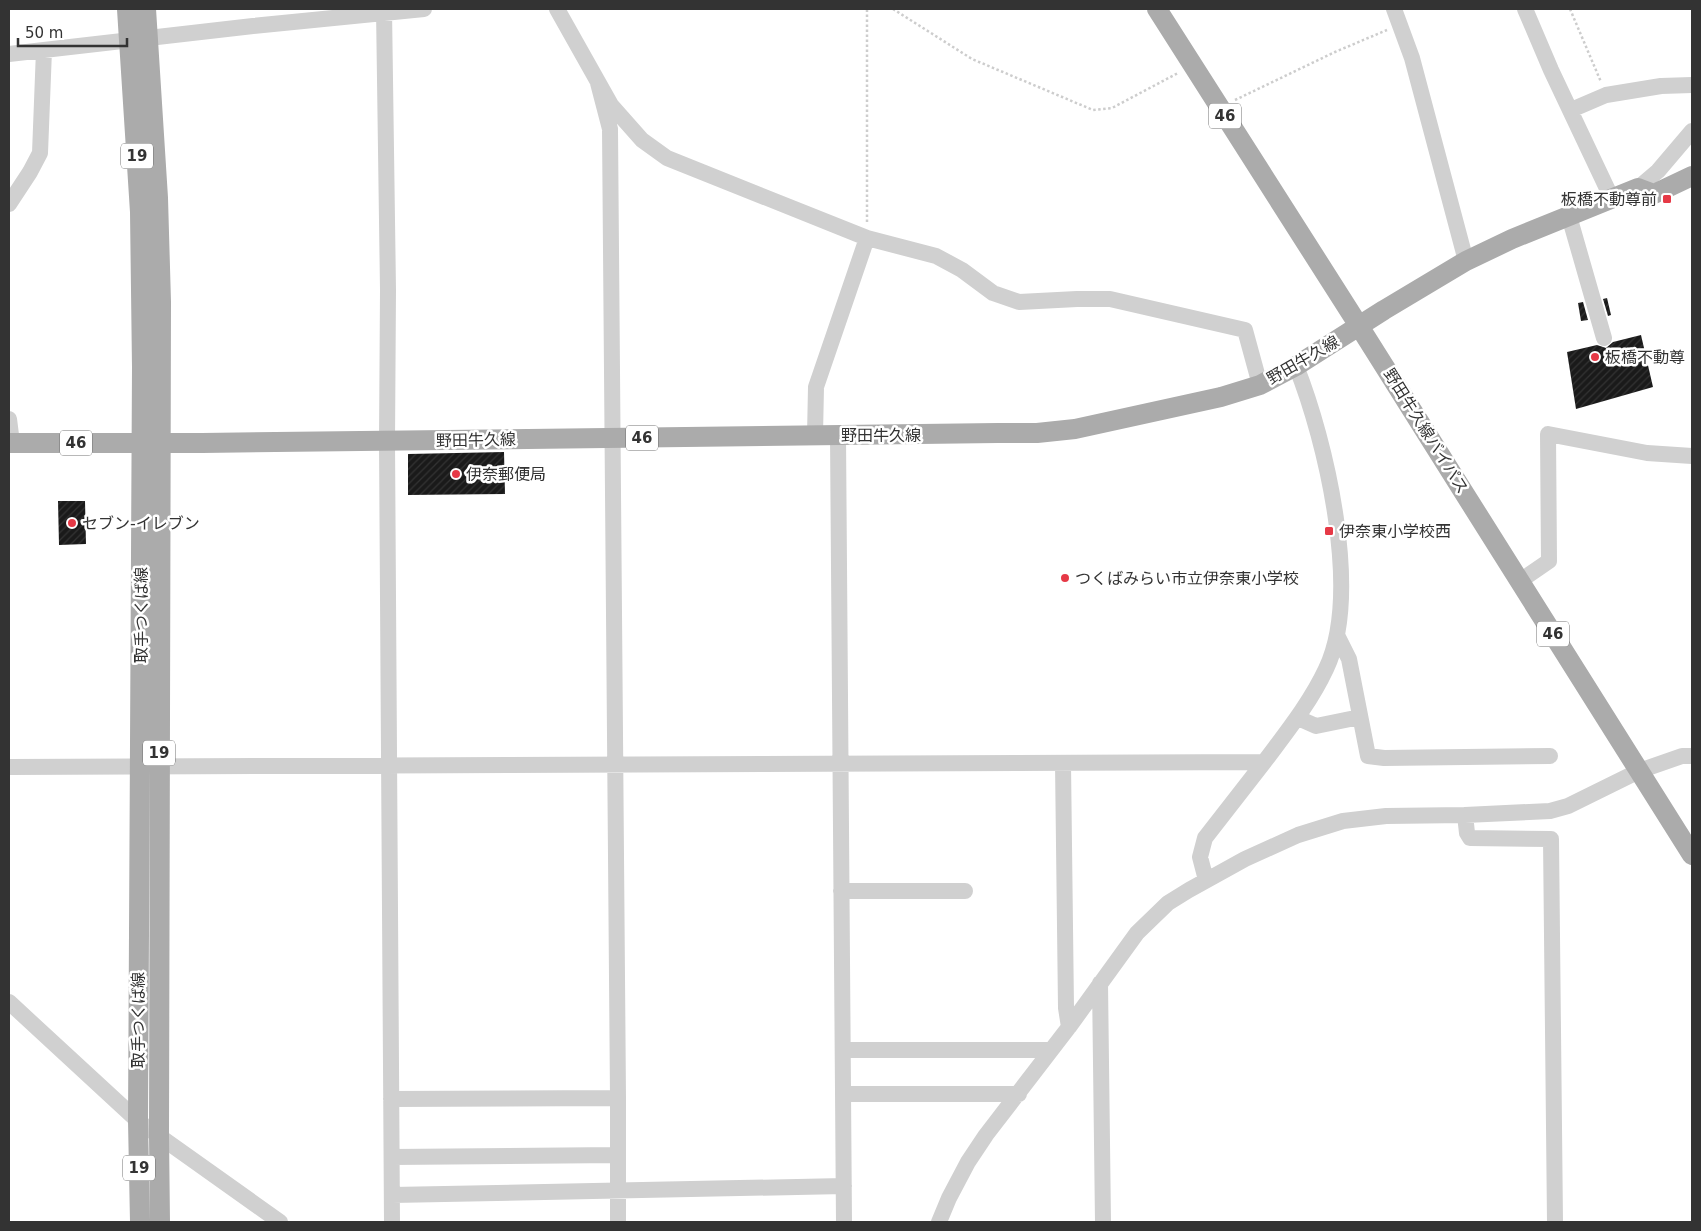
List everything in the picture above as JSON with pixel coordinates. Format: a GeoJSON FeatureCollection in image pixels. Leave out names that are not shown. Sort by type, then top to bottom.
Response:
{"type":"FeatureCollection","features":[{"type":"Feature","properties":{"kind":"main road","name":"取手つくば線"},"geometry":{"type":"LineString","coordinates":[[127,9],[139,40]]}},
{"type":"Feature","properties":{"kind":"main road","name":"取手つくば線"},"geometry":{"type":"LineString","coordinates":[[146,9],[139,40],[140,212],[151,442],[150,768],[160,1222]]}},
{"type":"Feature","properties":{"kind":"main road","name":"野田牛久線バイパス"},"geometry":{"type":"LineString","coordinates":[[1157,9],[1692,855]]}},
{"type":"Feature","properties":{"kind":"main road"},"geometry":{"type":"LineString","coordinates":[[1638,188],[1654,194],[1692,176]]}},
{"type":"Feature","properties":{"kind":"main road","name":"野田牛久線"},"geometry":{"type":"LineString","coordinates":[[10,443],[387,441],[1027,433],[1075,429],[1221,397],[1260,385],[1296,366],[1466,261],[1512,239],[1638,188]]}},
{"type":"Feature","properties":{"kind":"main road","name":"取手つくば線"},"geometry":{"type":"LineString","coordinates":[[140,1222],[138,1121],[150,768]]}},
{"type":"Feature","properties":{"kind":"street"},"geometry":{"type":"LineString","coordinates":[[9,54],[384,11],[424,9]]}},
{"type":"Feature","properties":{"kind":"street"},"geometry":{"type":"LineString","coordinates":[[557,9],[611,105],[642,140],[668,158],[867,238],[936,256],[962,270],[993,293],[1019,302],[1110,299],[1245,330],[1260,385]]}},
{"type":"Feature","properties":{"kind":"street"},"geometry":{"type":"LineString","coordinates":[[1394,9],[1412,58],[1466,261]]}},
{"type":"Feature","properties":{"kind":"street"},"geometry":{"type":"LineString","coordinates":[[1525,9],[1551,70],[1612,200]]}},
{"type":"Feature","properties":{"kind":"street"},"geometry":{"type":"LineString","coordinates":[[384,11],[388,290],[387,441],[392,1222]]}},
{"type":"Feature","properties":{"kind":"street"},"geometry":{"type":"LineString","coordinates":[[9,204],[40,153],[44,50]]}},
{"type":"Feature","properties":{"kind":"street"},"geometry":{"type":"LineString","coordinates":[[598,82],[610,129],[618,1222]]}},
{"type":"Feature","properties":{"kind":"street"},"geometry":{"type":"LineString","coordinates":[[1571,110],[1606,95],[1661,86],[1692,85]]}},
{"type":"Feature","properties":{"kind":"street"},"geometry":{"type":"LineString","coordinates":[[1638,188],[1658,171],[1692,132]]}},
{"type":"Feature","properties":{"kind":"street"},"geometry":{"type":"LineString","coordinates":[[1569,216],[1604,338]]}},
{"type":"Feature","properties":{"kind":"street"},"geometry":{"type":"LineString","coordinates":[[815,435],[816,387],[867,238]]}},
{"type":"Feature","properties":{"kind":"street"},"geometry":{"type":"LineString","coordinates":[[1206,880],[1200,857],[1205,838],[1298,718],[1327,668],[1338,635],[1342,575],[1332,499],[1313,411],[1296,366]]}},
{"type":"Feature","properties":{"kind":"street"},"geometry":{"type":"LineString","coordinates":[[9,419],[10,443]]}},
{"type":"Feature","properties":{"kind":"street"},"geometry":{"type":"LineString","coordinates":[[1520,581],[1549,562],[1548,434],[1648,453],[1692,456]]}},
{"type":"Feature","properties":{"kind":"street"},"geometry":{"type":"LineString","coordinates":[[838,435],[844,1222]]}},
{"type":"Feature","properties":{"kind":"street"},"geometry":{"type":"LineString","coordinates":[[1338,635],[1349,660],[1368,756],[1384,758],[1550,756]]}},
{"type":"Feature","properties":{"kind":"street"},"geometry":{"type":"LineString","coordinates":[[1298,718],[1316,726],[1360,717]]}},
{"type":"Feature","properties":{"kind":"street"},"geometry":{"type":"LineString","coordinates":[[939,1222],[968,1162],[986,1135],[1052,1050],[1137,933],[1168,903],[1245,859],[1298,835],[1343,821],[1386,816],[1465,816],[1550,811],[1568,806],[1639,771],[1682,756],[1692,756]]}},
{"type":"Feature","properties":{"kind":"street"},"geometry":{"type":"LineString","coordinates":[[9,767],[150,768],[1264,762]]}},
{"type":"Feature","properties":{"kind":"street"},"geometry":{"type":"LineString","coordinates":[[1063,763],[1066,1008],[1069,1027]]}},
{"type":"Feature","properties":{"kind":"street"},"geometry":{"type":"LineString","coordinates":[[1465,816],[1467,833],[1470,838],[1551,839],[1555,1222]]}},
{"type":"Feature","properties":{"kind":"street"},"geometry":{"type":"LineString","coordinates":[[841,891],[965,891]]}},
{"type":"Feature","properties":{"kind":"street"},"geometry":{"type":"LineString","coordinates":[[1100,983],[1103,1222]]}},
{"type":"Feature","properties":{"kind":"street"},"geometry":{"type":"LineString","coordinates":[[9,1002],[138,1121],[280,1222]]}},
{"type":"Feature","properties":{"kind":"street"},"geometry":{"type":"LineString","coordinates":[[842,1050],[1052,1050]]}},
{"type":"Feature","properties":{"kind":"street"},"geometry":{"type":"LineString","coordinates":[[843,1094],[1019,1094]]}},
{"type":"Feature","properties":{"kind":"street"},"geometry":{"type":"LineString","coordinates":[[391,1099],[618,1098]]}},
{"type":"Feature","properties":{"kind":"street"},"geometry":{"type":"LineString","coordinates":[[392,1157],[618,1155]]}},
{"type":"Feature","properties":{"kind":"street"},"geometry":{"type":"LineString","coordinates":[[392,1195],[844,1186]]}},
{"type":"Feature","properties":{"kind":"path"},"geometry":{"type":"LineString","coordinates":[[867,238],[868,9]]}},
{"type":"Feature","properties":{"kind":"path"},"geometry":{"type":"LineString","coordinates":[[893,9],[972,59],[1093,110],[1112,108],[1193,65]]}},
{"type":"Feature","properties":{"kind":"path"},"geometry":{"type":"LineString","coordinates":[[1570,9],[1606,95]]}},
{"type":"Feature","properties":{"kind":"path"},"geometry":{"type":"LineString","coordinates":[[1220,107],[1335,52],[1400,24]]}},
{"type":"Feature","properties":{"kind":"building"},"geometry":{"type":"Polygon","coordinates":[[[1607,298],[1611,315],[1608,316],[1603,299],[1607,298]]]}},
{"type":"Feature","properties":{"kind":"building"},"geometry":{"type":"Polygon","coordinates":[[[1583,302],[1588,320],[1581,321],[1578,303],[1583,302]]]}},
{"type":"Feature","properties":{"kind":"building"},"geometry":{"type":"Polygon","coordinates":[[[1641,335],[1653,387],[1576,409],[1567,352],[1597,345],[1606,348],[1613,342],[1641,335]]]}},
{"type":"Feature","properties":{"kind":"building"},"geometry":{"type":"Polygon","coordinates":[[[504,452],[505,494],[408,495],[408,454],[504,452]]]}},
{"type":"Feature","properties":{"kind":"building","name":"セブン-イレブン"},"geometry":{"type":"Polygon","coordinates":[[[58,501],[85,501],[86,544],[59,545],[58,501]]]}},
{"type":"Feature","properties":{"kind":"place","name":"板橋不動尊前"},"geometry":{"type":"Point","coordinates":[1667,199]}},
{"type":"Feature","properties":{"kind":"place","name":"板橋不動尊"},"geometry":{"type":"Point","coordinates":[1595,357]}},
{"type":"Feature","properties":{"kind":"place","name":"伊奈郵便局"},"geometry":{"type":"Point","coordinates":[456,474]}},
{"type":"Feature","properties":{"kind":"place","name":"セブン-イレブン"},"geometry":{"type":"Point","coordinates":[72,523]}},
{"type":"Feature","properties":{"kind":"place","name":"伊奈東小学校西"},"geometry":{"type":"Point","coordinates":[1329,531]}},
{"type":"Feature","properties":{"kind":"place","name":"つくばみらい市立伊奈東小学校"},"geometry":{"type":"Point","coordinates":[1065,578]}}]}
